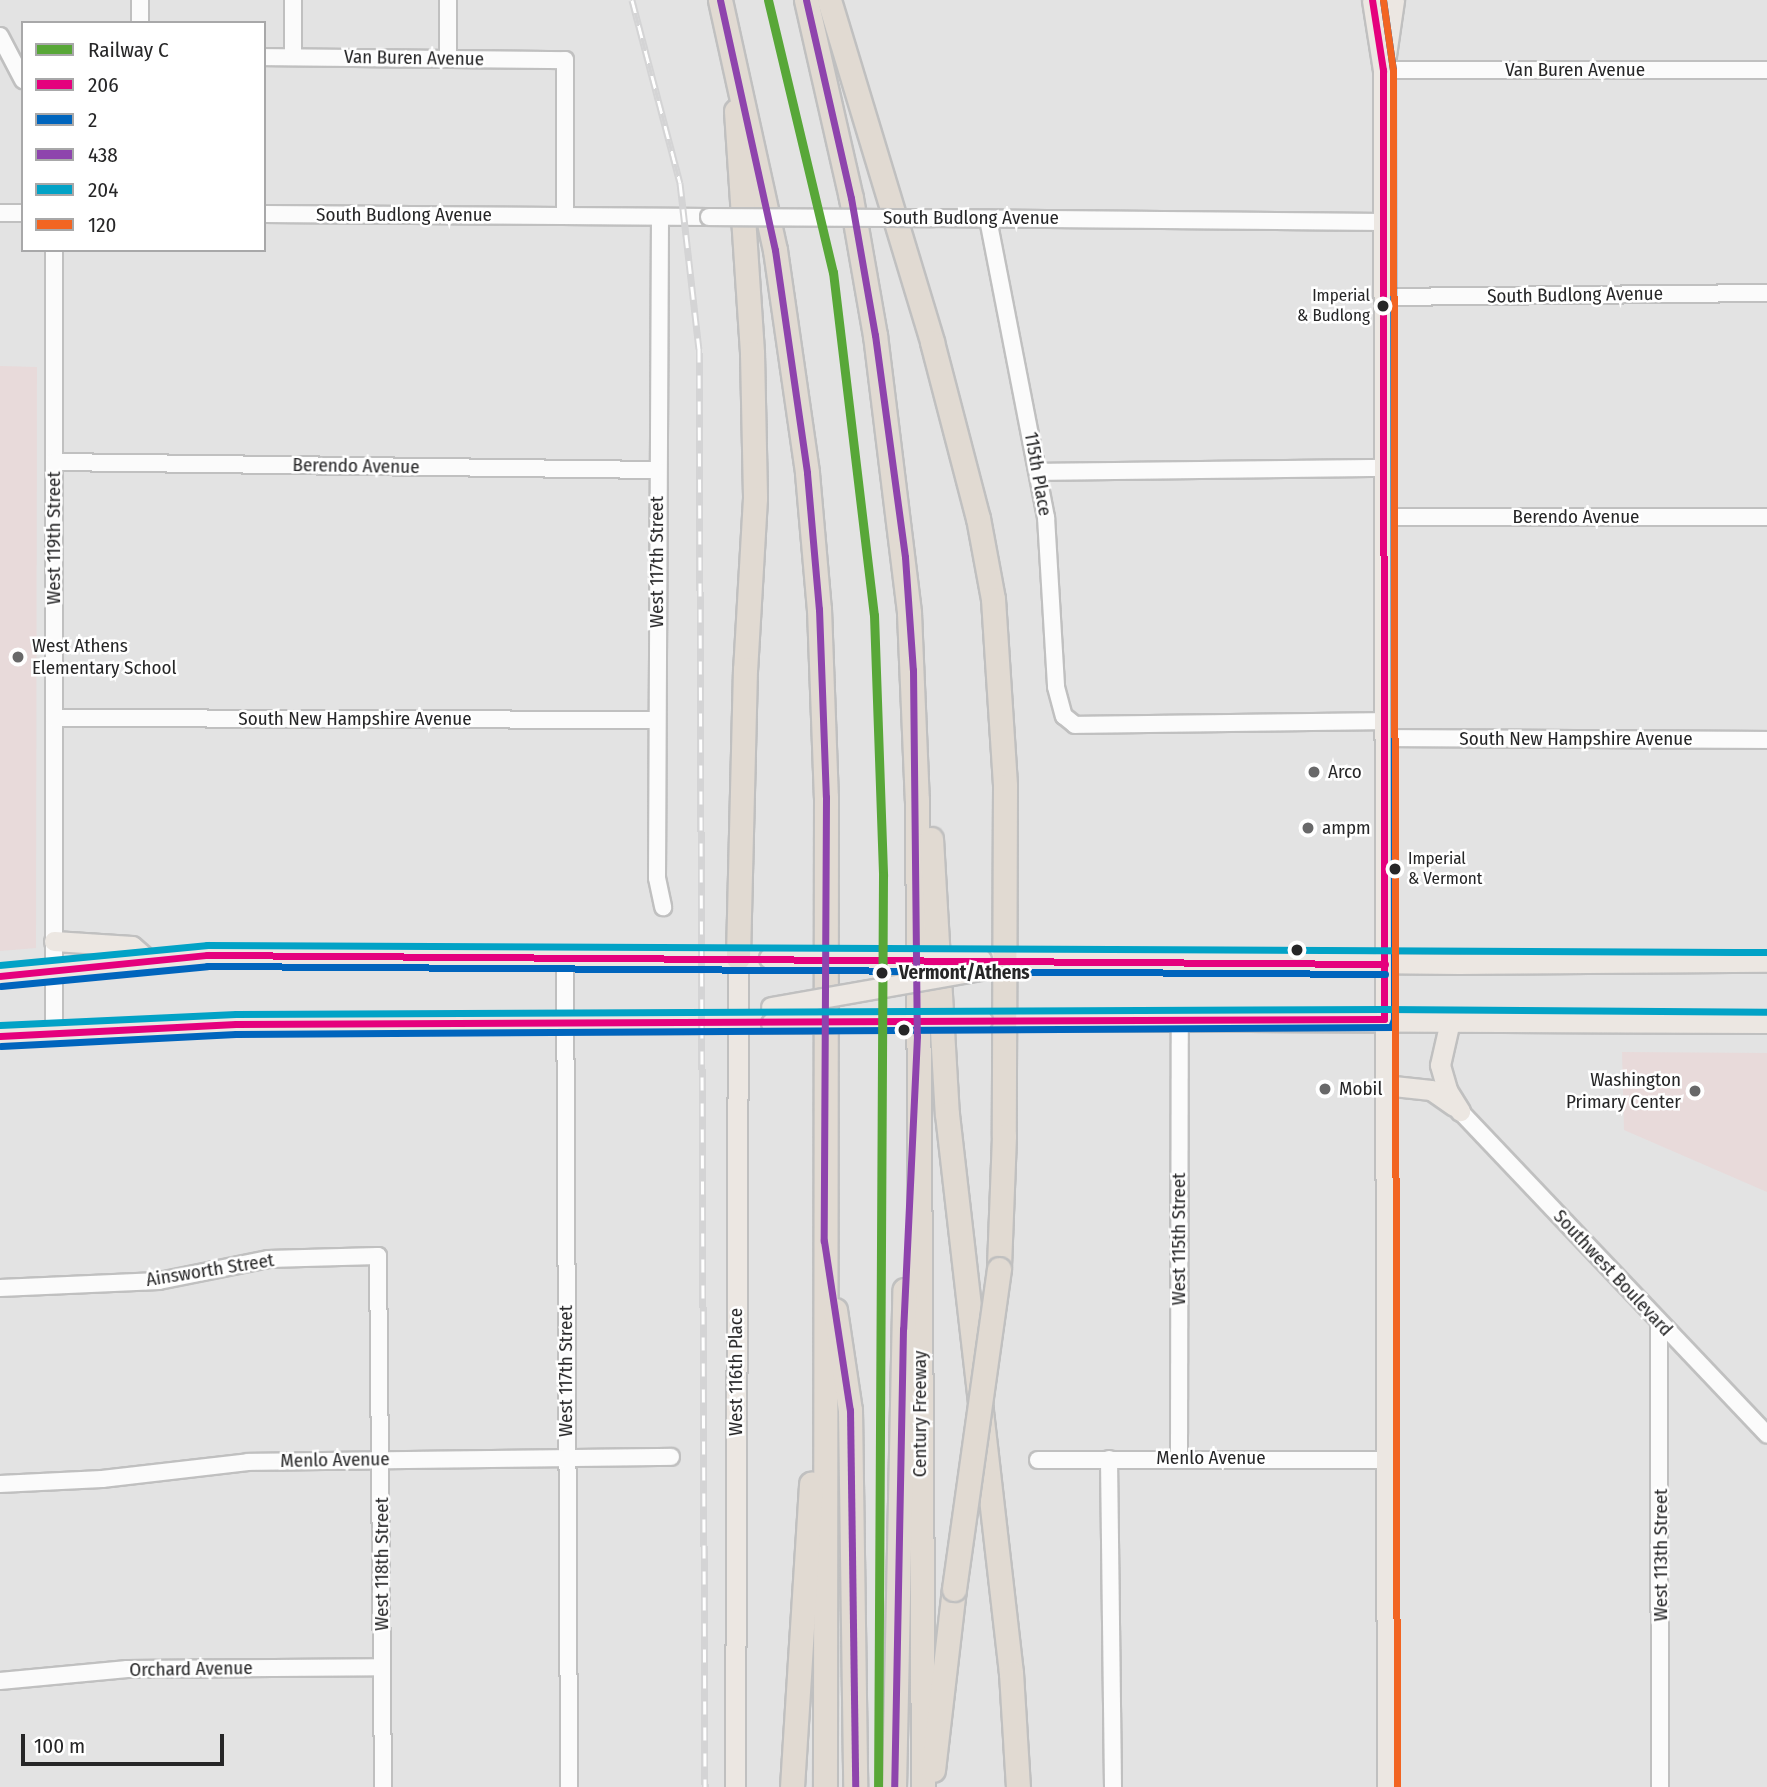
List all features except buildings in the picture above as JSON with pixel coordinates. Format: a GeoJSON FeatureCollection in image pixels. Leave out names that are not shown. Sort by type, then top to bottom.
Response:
{"type":"FeatureCollection","features":[{"type":"Feature","properties":{"kind":"highway"},"geometry":{"type":"LineString","coordinates":[[720,0],[764,188],[789,337],[818,597],[826,797],[823,1345],[825,1787]]}},
{"type":"Feature","properties":{"kind":"highway","name":"Century Freeway"},"geometry":{"type":"LineString","coordinates":[[806,0],[851,198],[905,557],[916,733],[923,1787]]}},
{"type":"Feature","properties":{"kind":"highway"},"geometry":{"type":"LineString","coordinates":[[829,0],[932,342],[978,518],[1001,667],[1006,959],[993,1020],[999,1269],[954,1589],[930,1787]]}},
{"type":"Feature","properties":{"kind":"highway"},"geometry":{"type":"LineString","coordinates":[[731,43],[752,353],[755,498],[745,669],[738,958]]}},
{"type":"Feature","properties":{"kind":"highway"},"geometry":{"type":"LineString","coordinates":[[905,557],[923,703],[947,1114],[1011,1673],[1018,1787]]}},
{"type":"Feature","properties":{"kind":"highway"},"geometry":{"type":"LineString","coordinates":[[894,1787],[903,1316],[917,1036]]}},
{"type":"Feature","properties":{"kind":"highway"},"geometry":{"type":"LineString","coordinates":[[824,1241],[850,1410],[855,1787]]}},
{"type":"Feature","properties":{"kind":"highway"},"geometry":{"type":"LineString","coordinates":[[792,1787],[803,1570],[823,1345]]}},
{"type":"Feature","properties":{"kind":"main road"},"geometry":{"type":"LineString","coordinates":[[1372,0],[1383,70],[1384,1460],[1387,1787]]}},
{"type":"Feature","properties":{"kind":"main road"},"geometry":{"type":"LineString","coordinates":[[1383,70],[1394,10],[1388,0]]}},
{"type":"Feature","properties":{"kind":"main road"},"geometry":{"type":"LineString","coordinates":[[54,941],[132,946],[149,961]]}},
{"type":"Feature","properties":{"kind":"main road"},"geometry":{"type":"LineString","coordinates":[[0,976],[207,955],[769,958],[981,965]]}},
{"type":"Feature","properties":{"kind":"main road","name":"West 116th Place"},"geometry":{"type":"LineString","coordinates":[[735,1787],[738,958]]}},
{"type":"Feature","properties":{"kind":"main road"},"geometry":{"type":"LineString","coordinates":[[0,1036],[54,1037],[236,1024],[737,1024],[1006,959],[1385,964],[1767,962]]}},
{"type":"Feature","properties":{"kind":"main road"},"geometry":{"type":"LineString","coordinates":[[771,1015],[993,1020],[1384,1019],[1767,1023]]}},
{"type":"Feature","properties":{"kind":"main road"},"geometry":{"type":"LineString","coordinates":[[1450,1021],[1440,1065],[1447,1090],[1460,1111]]}},
{"type":"Feature","properties":{"kind":"main road"},"geometry":{"type":"LineString","coordinates":[[1384,1085],[1431,1090],[1460,1111]]}},
{"type":"Feature","properties":{"kind":"street"},"geometry":{"type":"LineString","coordinates":[[140,0],[140,21]]}},
{"type":"Feature","properties":{"kind":"street"},"geometry":{"type":"LineString","coordinates":[[293,0],[293,57]]}},
{"type":"Feature","properties":{"kind":"street"},"geometry":{"type":"LineString","coordinates":[[448,0],[448,59]]}},
{"type":"Feature","properties":{"kind":"street"},"geometry":{"type":"LineString","coordinates":[[0,36],[21,76]]}},
{"type":"Feature","properties":{"kind":"street","name":"Van Buren Avenue"},"geometry":{"type":"LineString","coordinates":[[266,57],[565,60],[565,216]]}},
{"type":"Feature","properties":{"kind":"street","name":"Van Buren Avenue"},"geometry":{"type":"LineString","coordinates":[[1383,70],[1767,70]]}},
{"type":"Feature","properties":{"kind":"street"},"geometry":{"type":"LineString","coordinates":[[0,213],[21,213]]}},
{"type":"Feature","properties":{"kind":"street","name":"South Budlong Avenue"},"geometry":{"type":"LineString","coordinates":[[266,214],[1384,222]]}},
{"type":"Feature","properties":{"kind":"street","name":"West 117th Street"},"geometry":{"type":"LineString","coordinates":[[660,217],[657,878],[663,907]]}},
{"type":"Feature","properties":{"kind":"street","name":"115th Place"},"geometry":{"type":"LineString","coordinates":[[988,219],[1038,472],[1051,555],[1056,687],[1064,716],[1075,725]]}},
{"type":"Feature","properties":{"kind":"street","name":"West 119th Street"},"geometry":{"type":"LineString","coordinates":[[54,252],[54,1037]]}},
{"type":"Feature","properties":{"kind":"street","name":"South Budlong Avenue"},"geometry":{"type":"LineString","coordinates":[[1384,297],[1767,293]]}},
{"type":"Feature","properties":{"kind":"street","name":"Berendo Avenue"},"geometry":{"type":"LineString","coordinates":[[54,462],[657,471]]}},
{"type":"Feature","properties":{"kind":"street"},"geometry":{"type":"LineString","coordinates":[[1038,472],[1384,468]]}},
{"type":"Feature","properties":{"kind":"street","name":"Berendo Avenue"},"geometry":{"type":"LineString","coordinates":[[1384,517],[1767,517]]}},
{"type":"Feature","properties":{"kind":"street","name":"South New Hampshire Avenue"},"geometry":{"type":"LineString","coordinates":[[54,718],[657,720]]}},
{"type":"Feature","properties":{"kind":"street","name":"South New Hampshire Avenue"},"geometry":{"type":"LineString","coordinates":[[1075,725],[1767,740]]}},
{"type":"Feature","properties":{"kind":"street","name":"West 117th Street"},"geometry":{"type":"LineString","coordinates":[[565,956],[569,1787]]}},
{"type":"Feature","properties":{"kind":"street","name":"West 115th Street"},"geometry":{"type":"LineString","coordinates":[[1179,1457],[1180,1020]]}},
{"type":"Feature","properties":{"kind":"street","name":"Southwest Boulevard"},"geometry":{"type":"LineString","coordinates":[[1460,1111],[1767,1435]]}},
{"type":"Feature","properties":{"kind":"street","name":"Ainsworth Street"},"geometry":{"type":"LineString","coordinates":[[0,1288],[159,1281],[268,1259],[379,1256]]}},
{"type":"Feature","properties":{"kind":"street","name":"West 118th Street"},"geometry":{"type":"LineString","coordinates":[[379,1256],[383,1787]]}},
{"type":"Feature","properties":{"kind":"street","name":"West 113th Street"},"geometry":{"type":"LineString","coordinates":[[1660,1322],[1660,1787]]}},
{"type":"Feature","properties":{"kind":"street","name":"Menlo Avenue"},"geometry":{"type":"LineString","coordinates":[[0,1484],[102,1479],[248,1462],[382,1458],[671,1457]]}},
{"type":"Feature","properties":{"kind":"street","name":"Menlo Avenue"},"geometry":{"type":"LineString","coordinates":[[1038,1460],[1179,1457],[1384,1460]]}},
{"type":"Feature","properties":{"kind":"street"},"geometry":{"type":"LineString","coordinates":[[1109,1459],[1113,1787]]}},
{"type":"Feature","properties":{"kind":"street","name":"Orchard Avenue"},"geometry":{"type":"LineString","coordinates":[[0,1681],[127,1669],[382,1667]]}},
{"type":"Feature","properties":{"kind":"shaded area","name":"West Athens Elementary School"},"geometry":{"type":"Polygon","coordinates":[[[0,366],[37,367],[36,948],[0,951],[0,366]]]}},
{"type":"Feature","properties":{"kind":"shaded area","name":"Washington Primary Center"},"geometry":{"type":"Polygon","coordinates":[[[1622,1052],[1767,1053],[1767,1192],[1624,1130],[1622,1052]]]}},
{"type":"Feature","properties":{"kind":"railway"},"geometry":{"type":"LineString","coordinates":[[632,0],[680,183],[699,349],[705,1787]]}},
{"type":"Feature","properties":{"kind":"rail line","name":"C"},"geometry":{"type":"LineString","coordinates":[[768,0],[833,272],[874,615],[883,876],[878,1787]]}},
{"type":"Feature","properties":{"kind":"transit line","name":"438"},"geometry":{"type":"LineString","coordinates":[[720,0],[775,250],[807,473],[819,609],[826,797],[824,1241],[850,1410],[855,1787]]}},
{"type":"Feature","properties":{"kind":"transit line","name":"438"},"geometry":{"type":"LineString","coordinates":[[806,0],[851,198],[875,335],[905,557],[913,670],[917,1036],[903,1329],[894,1787]]}},
{"type":"Feature","properties":{"kind":"transit line","name":"206"},"geometry":{"type":"LineString","coordinates":[[0,1036],[236,1024],[1384,1019],[1383,70],[1372,0]]}},
{"type":"Feature","properties":{"kind":"transit line","name":"2"},"geometry":{"type":"LineString","coordinates":[[1,1046],[236,1034],[1391,1027],[1394,1019],[1393,70],[1383,0]]}},
{"type":"Feature","properties":{"kind":"transit line","name":"120"},"geometry":{"type":"LineString","coordinates":[[1383,0],[1393,70],[1397,1787]]}},
{"type":"Feature","properties":{"kind":"transit line","name":"204"},"geometry":{"type":"LineString","coordinates":[[0,965],[207,945],[1767,952]]}},
{"type":"Feature","properties":{"kind":"transit line","name":"206"},"geometry":{"type":"LineString","coordinates":[[0,976],[207,955],[1385,964]]}},
{"type":"Feature","properties":{"kind":"transit line","name":"2"},"geometry":{"type":"LineString","coordinates":[[1,986],[207,966],[1385,974]]}},
{"type":"Feature","properties":{"kind":"transit line","name":"204"},"geometry":{"type":"LineString","coordinates":[[0,1025],[236,1014],[1384,1009],[1767,1012]]}},
{"type":"Feature","properties":{"kind":"place","name":"Imperial & Budlong"},"geometry":{"type":"Point","coordinates":[1383,306]}},
{"type":"Feature","properties":{"kind":"place","name":"West Athens Elementary School"},"geometry":{"type":"Point","coordinates":[18,657]}},
{"type":"Feature","properties":{"kind":"place","name":"Arco"},"geometry":{"type":"Point","coordinates":[1314,772]}},
{"type":"Feature","properties":{"kind":"place","name":"ampm"},"geometry":{"type":"Point","coordinates":[1308,828]}},
{"type":"Feature","properties":{"kind":"place","name":"Imperial & Vermont"},"geometry":{"type":"Point","coordinates":[1395,869]}},
{"type":"Feature","properties":{"kind":"place","name":"Vermont/Athens"},"geometry":{"type":"Point","coordinates":[882,973]}},
{"type":"Feature","properties":{"kind":"place","name":"Mobil"},"geometry":{"type":"Point","coordinates":[1325,1089]}},
{"type":"Feature","properties":{"kind":"place","name":"Washington Primary Center"},"geometry":{"type":"Point","coordinates":[1695,1091]}}]}
